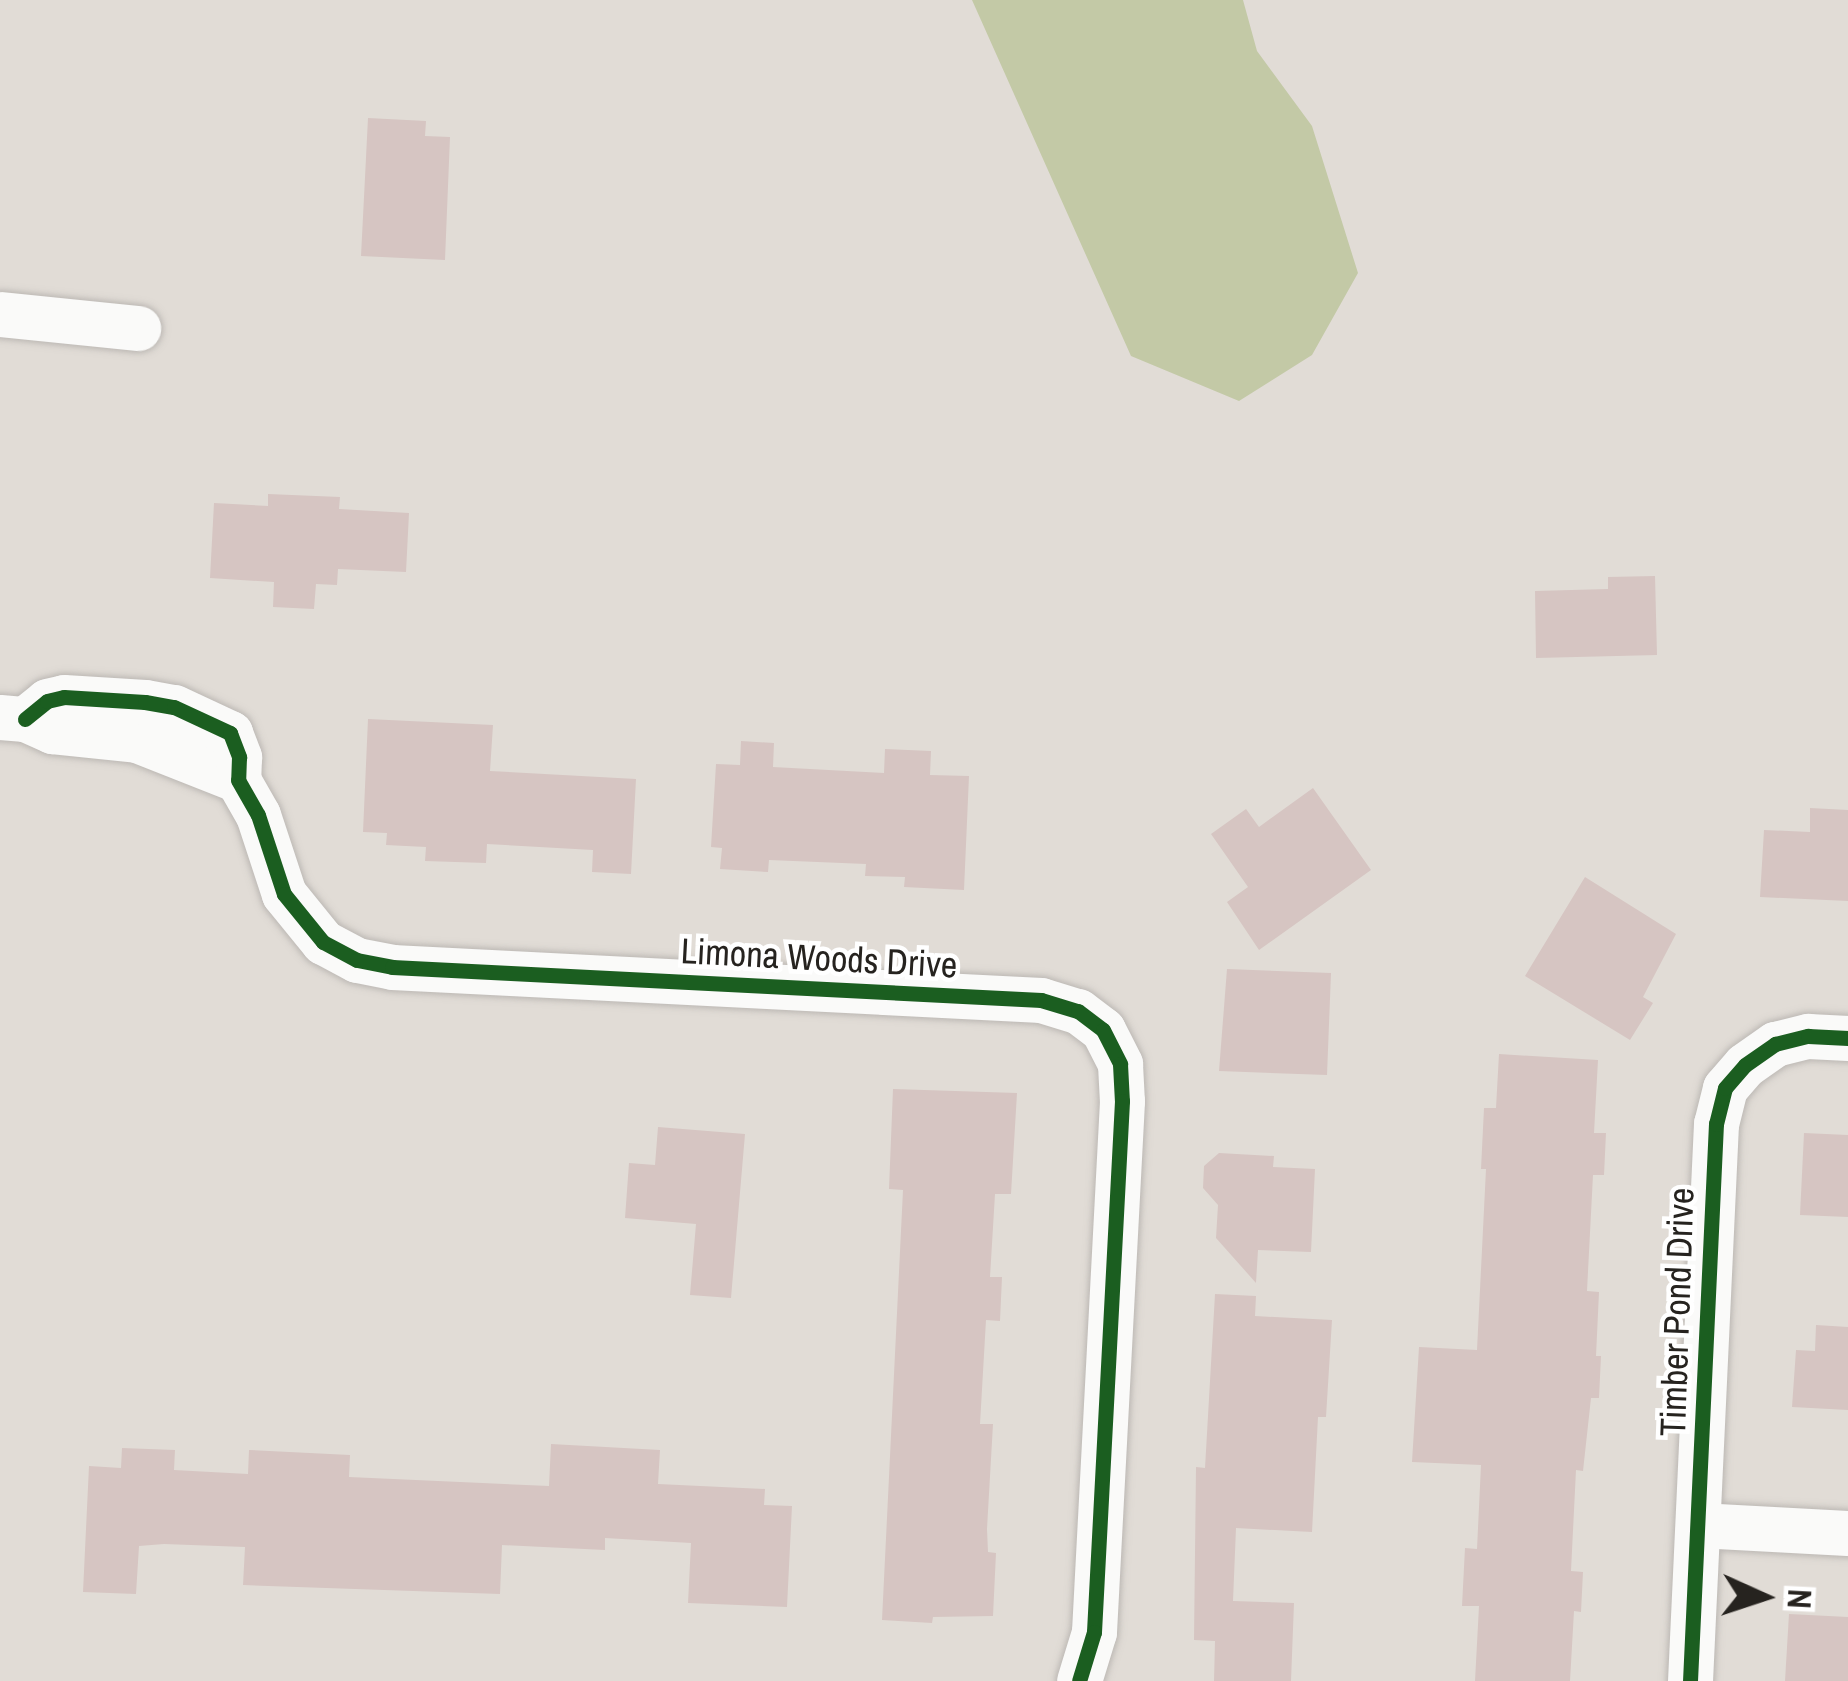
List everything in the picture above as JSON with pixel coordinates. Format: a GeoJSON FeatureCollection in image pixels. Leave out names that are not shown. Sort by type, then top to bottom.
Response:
{"type":"FeatureCollection","features":[{"type":"Feature","properties":{"kind":"street"},"geometry":{"type":"LineString","coordinates":[[0,314],[138,328]]}},
{"type":"Feature","properties":{"kind":"street","name":"Limona Woods Drive"},"geometry":{"type":"LineString","coordinates":[[13,718],[64,697],[141,721],[174,707],[230,733],[239,757],[238,780],[258,815],[284,894],[299,919],[323,942],[357,960],[392,967],[1041,1000],[1078,1011],[1103,1030],[1120,1064],[1122,1101],[1094,1632],[1079,1681]]}},
{"type":"Feature","properties":{"kind":"street","name":"Timber Pond Drive"},"geometry":{"type":"LineString","coordinates":[[1690,1681],[1716,1124],[1725,1088],[1745,1065],[1775,1044],[1808,1036],[1848,1038]]}},
{"type":"Feature","properties":{"kind":"street"},"geometry":{"type":"LineString","coordinates":[[1698,1526],[1848,1533]]}},
{"type":"Feature","properties":{"kind":"green space"},"geometry":{"type":"Polygon","coordinates":[[[972,0],[1243,0],[1257,51],[1312,126],[1358,273],[1312,355],[1239,401],[1131,356],[972,0]]]}},
{"type":"Feature","properties":{"kind":"building"},"geometry":{"type":"Polygon","coordinates":[[[368,118],[426,121],[425,136],[450,137],[445,260],[361,256],[368,118]]]}},
{"type":"Feature","properties":{"kind":"building"},"geometry":{"type":"Polygon","coordinates":[[[268,494],[340,497],[339,509],[409,513],[406,572],[338,569],[337,585],[316,584],[314,609],[273,607],[274,582],[210,578],[214,503],[268,506],[268,494]]]}},
{"type":"Feature","properties":{"kind":"building"},"geometry":{"type":"Polygon","coordinates":[[[1655,576],[1657,655],[1536,658],[1535,591],[1608,589],[1608,577],[1655,576]]]}},
{"type":"Feature","properties":{"kind":"building"},"geometry":{"type":"Polygon","coordinates":[[[368,719],[493,725],[490,771],[636,779],[631,874],[592,872],[593,850],[487,844],[486,863],[425,861],[426,847],[386,845],[387,833],[363,832],[368,719]]]}},
{"type":"Feature","properties":{"kind":"building"},"geometry":{"type":"Polygon","coordinates":[[[741,741],[774,743],[773,767],[884,773],[885,749],[931,751],[930,775],[969,776],[964,890],[904,887],[905,877],[865,876],[866,864],[769,860],[768,872],[720,869],[722,848],[711,847],[716,764],[740,765],[741,741]]]}},
{"type":"Feature","properties":{"kind":"building"},"geometry":{"type":"Polygon","coordinates":[[[1313,788],[1371,870],[1259,950],[1227,902],[1248,887],[1211,834],[1246,809],[1259,827],[1313,788]]]}},
{"type":"Feature","properties":{"kind":"building"},"geometry":{"type":"Polygon","coordinates":[[[1810,808],[1848,810],[1848,901],[1760,897],[1764,830],[1810,832],[1810,808]]]}},
{"type":"Feature","properties":{"kind":"building"},"geometry":{"type":"Polygon","coordinates":[[[1585,877],[1676,934],[1643,997],[1653,1003],[1630,1040],[1525,976],[1585,877]]]}},
{"type":"Feature","properties":{"kind":"building"},"geometry":{"type":"Polygon","coordinates":[[[1227,969],[1331,973],[1327,1075],[1219,1071],[1227,969]]]}},
{"type":"Feature","properties":{"kind":"building"},"geometry":{"type":"Polygon","coordinates":[[[1499,1054],[1598,1060],[1594,1133],[1606,1133],[1604,1175],[1593,1175],[1587,1291],[1599,1292],[1596,1356],[1601,1356],[1599,1398],[1591,1398],[1583,1471],[1576,1470],[1571,1571],[1583,1572],[1581,1612],[1574,1611],[1570,1681],[1475,1681],[1479,1606],[1462,1606],[1465,1548],[1477,1549],[1481,1465],[1412,1462],[1419,1347],[1477,1350],[1486,1169],[1481,1169],[1484,1108],[1496,1108],[1499,1054]]]}},
{"type":"Feature","properties":{"kind":"building"},"geometry":{"type":"Polygon","coordinates":[[[893,1089],[1017,1093],[1011,1194],[995,1194],[990,1277],[1002,1277],[1000,1321],[986,1320],[980,1424],[993,1424],[987,1529],[988,1552],[996,1553],[993,1616],[933,1617],[932,1623],[882,1620],[903,1190],[889,1189],[893,1089]]]}},
{"type":"Feature","properties":{"kind":"building"},"geometry":{"type":"Polygon","coordinates":[[[658,1127],[745,1134],[731,1298],[690,1295],[696,1224],[625,1218],[629,1163],[655,1165],[658,1127]]]}},
{"type":"Feature","properties":{"kind":"building"},"geometry":{"type":"Polygon","coordinates":[[[1804,1133],[1848,1135],[1848,1217],[1800,1215],[1804,1133]]]}},
{"type":"Feature","properties":{"kind":"building"},"geometry":{"type":"Polygon","coordinates":[[[1219,1153],[1274,1156],[1273,1167],[1315,1169],[1311,1252],[1258,1250],[1256,1283],[1216,1238],[1218,1205],[1203,1188],[1204,1166],[1219,1153]]]}},
{"type":"Feature","properties":{"kind":"building"},"geometry":{"type":"Polygon","coordinates":[[[1215,1294],[1256,1296],[1255,1316],[1332,1320],[1326,1417],[1318,1417],[1312,1532],[1236,1528],[1233,1601],[1294,1603],[1291,1681],[1214,1681],[1215,1641],[1194,1640],[1196,1467],[1205,1468],[1215,1294]]]}},
{"type":"Feature","properties":{"kind":"building"},"geometry":{"type":"Polygon","coordinates":[[[1816,1325],[1848,1327],[1848,1410],[1792,1407],[1796,1350],[1815,1351],[1816,1325]]]}},
{"type":"Feature","properties":{"kind":"building"},"geometry":{"type":"Polygon","coordinates":[[[551,1444],[660,1450],[658,1484],[765,1489],[764,1505],[792,1506],[787,1607],[688,1603],[691,1543],[605,1538],[605,1550],[502,1545],[500,1594],[243,1585],[245,1547],[164,1544],[139,1546],[136,1594],[83,1592],[89,1466],[121,1468],[122,1448],[175,1450],[174,1470],[248,1474],[249,1450],[350,1455],[349,1477],[549,1486],[551,1444]]]}},
{"type":"Feature","properties":{"kind":"building"},"geometry":{"type":"Polygon","coordinates":[[[1789,1614],[1848,1617],[1848,1681],[1785,1681],[1789,1614]]]}},
{"type":"Feature","properties":{"kind":"cycle path"},"geometry":{"type":"LineString","coordinates":[[25,719],[47,701],[64,697],[145,702],[174,707],[230,733],[239,757],[238,780],[258,815],[284,894],[323,942],[357,960],[392,967],[1041,1000],[1078,1011],[1103,1030],[1120,1064],[1122,1101],[1094,1632],[1079,1681]]}},
{"type":"Feature","properties":{"kind":"cycle path"},"geometry":{"type":"LineString","coordinates":[[1690,1681],[1716,1124],[1725,1088],[1745,1065],[1775,1044],[1808,1036],[1848,1038]]}}]}
